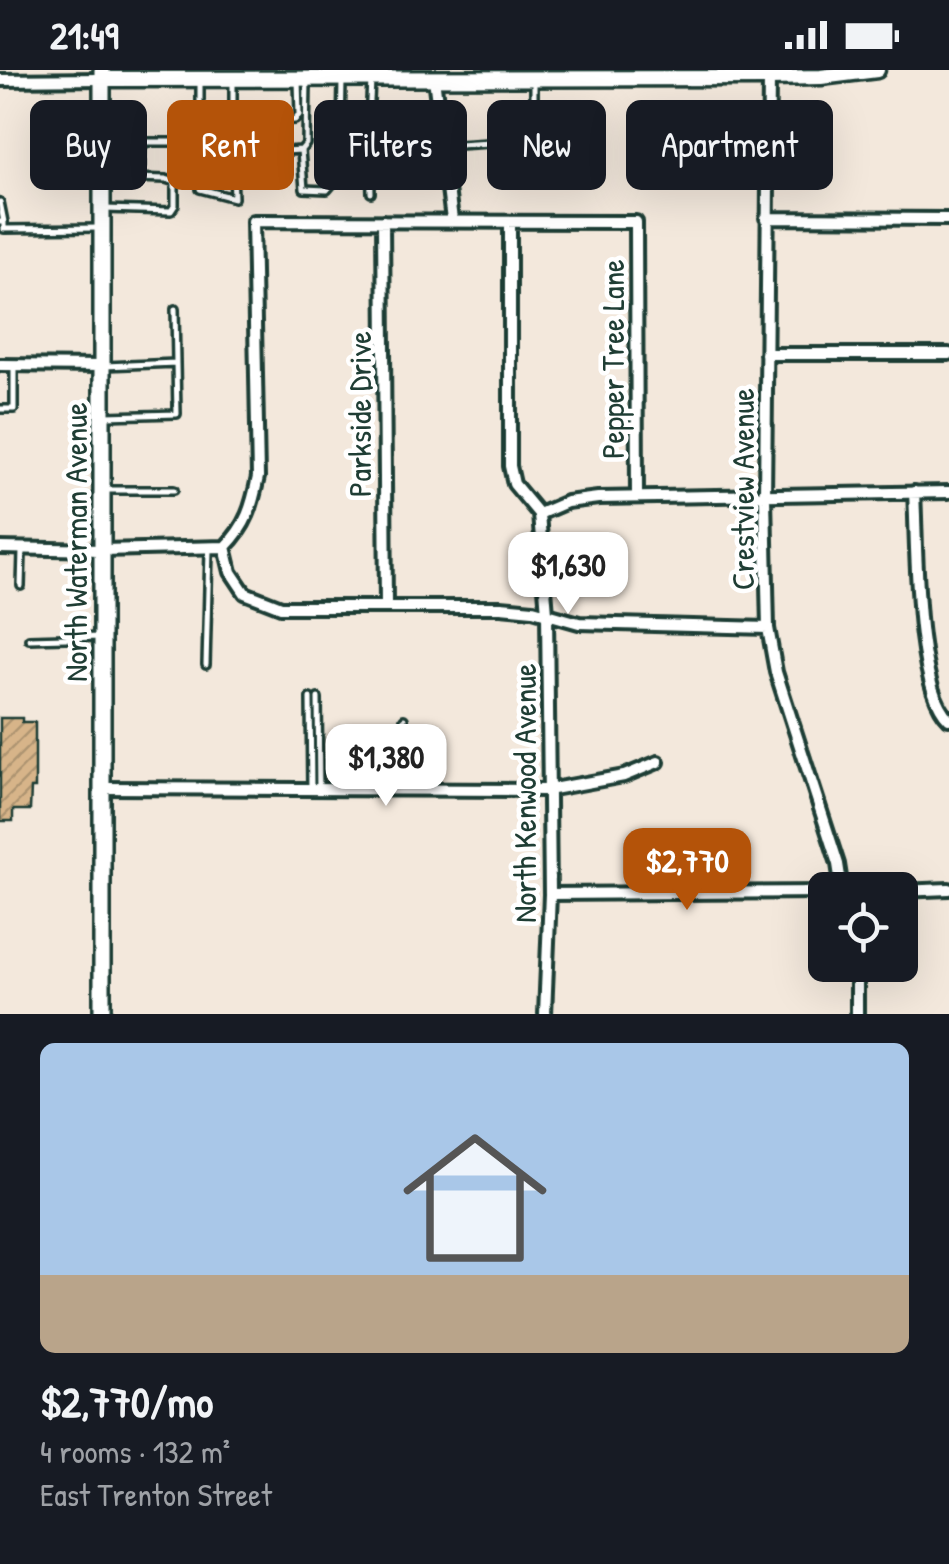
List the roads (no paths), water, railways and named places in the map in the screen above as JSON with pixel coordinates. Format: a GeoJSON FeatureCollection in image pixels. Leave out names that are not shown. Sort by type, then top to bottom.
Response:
{"type":"FeatureCollection","features":[{"type":"Feature","properties":{"kind":"main road","name":"North Waterman Avenue"},"geometry":{"type":"LineString","coordinates":[[102,190],[102,1014]]}},
{"type":"Feature","properties":{"kind":"street"},"geometry":{"type":"LineString","coordinates":[[2,76],[534,78],[877,70]]}},
{"type":"Feature","properties":{"kind":"street","name":"Crestview Avenue"},"geometry":{"type":"LineString","coordinates":[[769,74],[768,628],[776,672],[839,872]]}},
{"type":"Feature","properties":{"kind":"street"},"geometry":{"type":"LineString","coordinates":[[434,78],[437,100]]}},
{"type":"Feature","properties":{"kind":"street"},"geometry":{"type":"LineString","coordinates":[[448,190],[452,220]]}},
{"type":"Feature","properties":{"kind":"street"},"geometry":{"type":"LineString","coordinates":[[766,218],[949,220]]}},
{"type":"Feature","properties":{"kind":"street"},"geometry":{"type":"LineString","coordinates":[[0,548],[225,546],[240,532],[251,513],[258,477],[253,221],[510,222]]}},
{"type":"Feature","properties":{"kind":"street","name":"Parkside Drive"},"geometry":{"type":"LineString","coordinates":[[383,221],[386,606]]}},
{"type":"Feature","properties":{"kind":"street","name":"Pepper Tree Lane"},"geometry":{"type":"LineString","coordinates":[[510,222],[636,222],[637,497]]}},
{"type":"Feature","properties":{"kind":"street","name":"North Kenwood Avenue"},"geometry":{"type":"LineString","coordinates":[[510,222],[510,466],[514,484],[539,514],[548,613],[550,894],[546,1014]]}},
{"type":"Feature","properties":{"kind":"street"},"geometry":{"type":"LineString","coordinates":[[766,354],[949,354]]}},
{"type":"Feature","properties":{"kind":"street"},"geometry":{"type":"LineString","coordinates":[[0,365],[102,366]]}},
{"type":"Feature","properties":{"kind":"street"},"geometry":{"type":"LineString","coordinates":[[914,492],[924,656],[932,690],[949,720]]}},
{"type":"Feature","properties":{"kind":"street"},"geometry":{"type":"LineString","coordinates":[[539,514],[567,502],[637,497],[766,498],[949,492]]}},
{"type":"Feature","properties":{"kind":"street"},"geometry":{"type":"LineString","coordinates":[[225,546],[230,572],[245,593],[281,607],[501,607],[612,625],[768,628]]}},
{"type":"Feature","properties":{"kind":"street"},"geometry":{"type":"LineString","coordinates":[[102,788],[548,790],[624,776],[658,762]]}},
{"type":"Feature","properties":{"kind":"street"},"geometry":{"type":"LineString","coordinates":[[918,890],[949,889]]}},
{"type":"Feature","properties":{"kind":"street"},"geometry":{"type":"LineString","coordinates":[[550,894],[808,892]]}},
{"type":"Feature","properties":{"kind":"street"},"geometry":{"type":"LineString","coordinates":[[856,982],[857,1014]]}},
{"type":"Feature","properties":{"kind":"lane"},"geometry":{"type":"LineString","coordinates":[[339,75],[340,100]]}},
{"type":"Feature","properties":{"kind":"lane"},"geometry":{"type":"LineString","coordinates":[[302,78],[306,109],[306,144],[301,150],[304,189],[314,189]]}},
{"type":"Feature","properties":{"kind":"lane"},"geometry":{"type":"LineString","coordinates":[[301,150],[269,152],[260,146],[259,122],[295,120],[299,115],[302,78]]}},
{"type":"Feature","properties":{"kind":"lane"},"geometry":{"type":"LineString","coordinates":[[371,78],[371,100]]}},
{"type":"Feature","properties":{"kind":"lane"},"geometry":{"type":"LineString","coordinates":[[534,78],[534,100]]}},
{"type":"Feature","properties":{"kind":"lane"},"geometry":{"type":"LineString","coordinates":[[200,79],[200,100]]}},
{"type":"Feature","properties":{"kind":"lane"},"geometry":{"type":"LineString","coordinates":[[233,79],[233,100]]}},
{"type":"Feature","properties":{"kind":"lane"},"geometry":{"type":"LineString","coordinates":[[102,209],[171,211],[176,205],[175,182],[147,178]]}},
{"type":"Feature","properties":{"kind":"lane"},"geometry":{"type":"LineString","coordinates":[[204,190],[234,198],[234,190]]}},
{"type":"Feature","properties":{"kind":"lane"},"geometry":{"type":"LineString","coordinates":[[0,202],[4,230],[102,228]]}},
{"type":"Feature","properties":{"kind":"lane"},"geometry":{"type":"LineString","coordinates":[[102,416],[177,414],[176,309]]}},
{"type":"Feature","properties":{"kind":"lane"},"geometry":{"type":"LineString","coordinates":[[102,366],[176,364]]}},
{"type":"Feature","properties":{"kind":"lane"},"geometry":{"type":"LineString","coordinates":[[0,409],[14,409],[14,365]]}},
{"type":"Feature","properties":{"kind":"lane"},"geometry":{"type":"LineString","coordinates":[[102,490],[174,490]]}},
{"type":"Feature","properties":{"kind":"lane"},"geometry":{"type":"LineString","coordinates":[[206,665],[210,547]]}},
{"type":"Feature","properties":{"kind":"lane"},"geometry":{"type":"LineString","coordinates":[[21,586],[22,548]]}},
{"type":"Feature","properties":{"kind":"lane"},"geometry":{"type":"LineString","coordinates":[[29,638],[102,636]]}},
{"type":"Feature","properties":{"kind":"lane"},"geometry":{"type":"LineString","coordinates":[[314,698],[315,789]]}},
{"type":"Feature","properties":{"kind":"lane"},"geometry":{"type":"LineString","coordinates":[[404,719],[406,789]]}},
{"type":"Feature","properties":{"kind":"lane"},"geometry":{"type":"LineString","coordinates":[[368,737],[368,789]]}}]}
